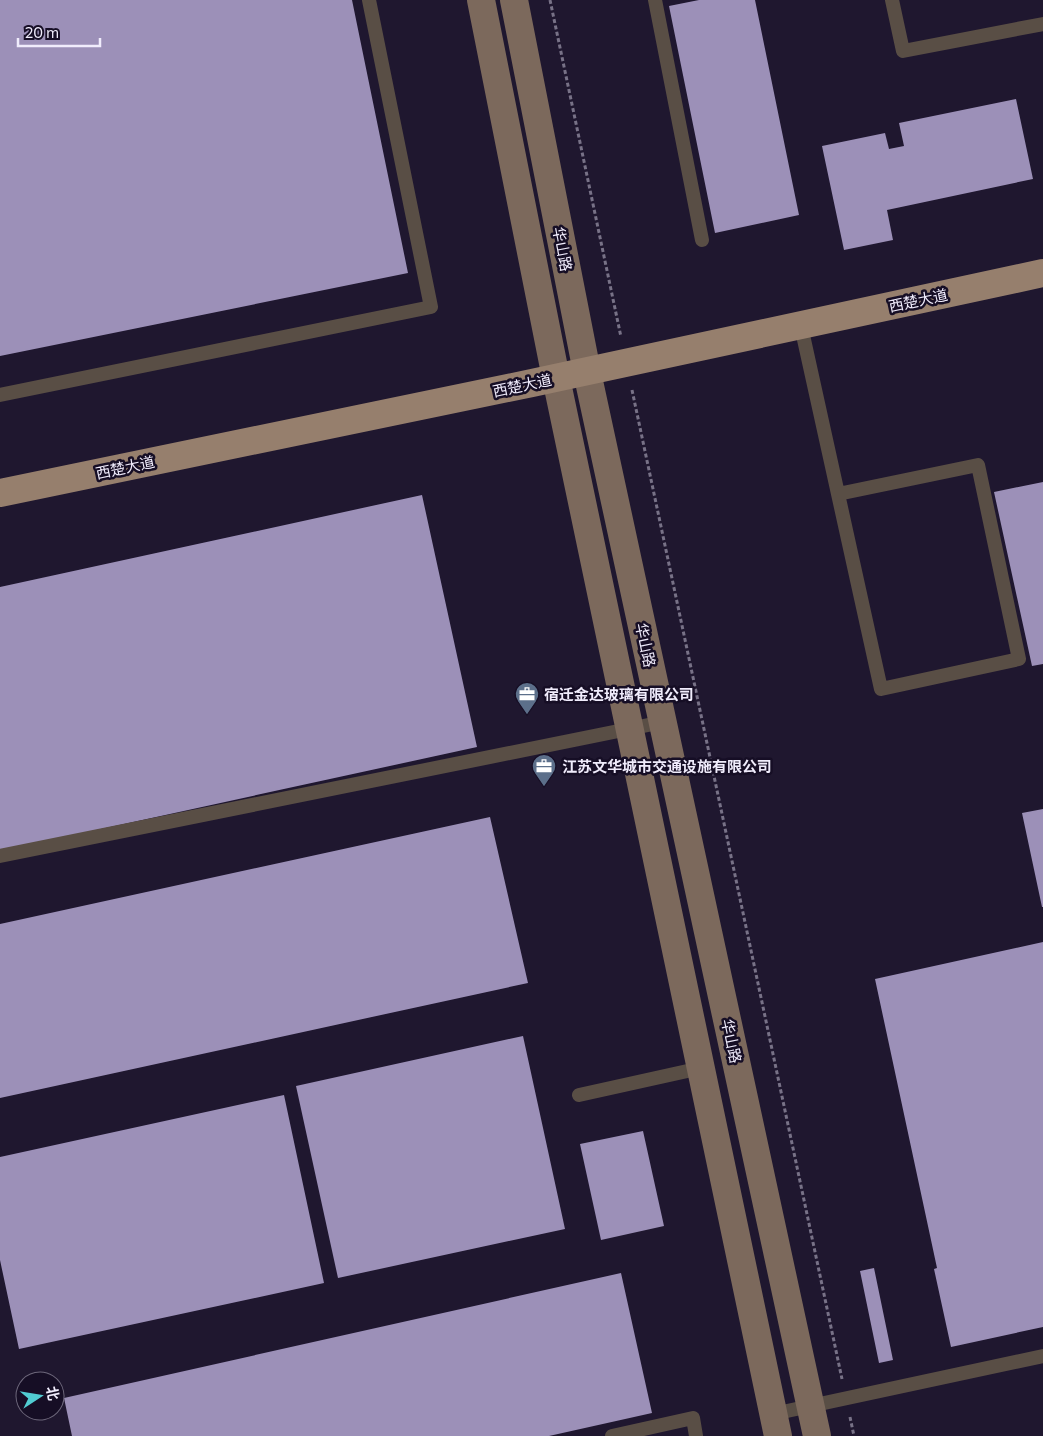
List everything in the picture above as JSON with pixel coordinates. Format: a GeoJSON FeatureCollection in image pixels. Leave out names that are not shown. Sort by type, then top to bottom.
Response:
{"type":"FeatureCollection","features":[{"type":"Feature","properties":{"kind":"main road","name":"西楚大道"},"geometry":{"type":"LineString","coordinates":[[0,493],[587,372],[1043,274]]}},
{"type":"Feature","properties":{"kind":"street"},"geometry":{"type":"LineString","coordinates":[[482,0],[556,378],[775,1425]]}},
{"type":"Feature","properties":{"kind":"street","name":"华山路"},"geometry":{"type":"LineString","coordinates":[[514,0],[587,372],[817,1436]]}},
{"type":"Feature","properties":{"kind":"lane"},"geometry":{"type":"LineString","coordinates":[[0,395],[431,307],[369,0]]}},
{"type":"Feature","properties":{"kind":"lane"},"geometry":{"type":"LineString","coordinates":[[654,0],[702,240]]}},
{"type":"Feature","properties":{"kind":"lane"},"geometry":{"type":"LineString","coordinates":[[892,0],[903,51],[1043,24]]}},
{"type":"Feature","properties":{"kind":"lane"},"geometry":{"type":"LineString","coordinates":[[801,326],[838,494],[881,689],[1019,659],[978,465],[838,494]]}},
{"type":"Feature","properties":{"kind":"lane"},"geometry":{"type":"LineString","coordinates":[[0,856],[663,722]]}},
{"type":"Feature","properties":{"kind":"lane"},"geometry":{"type":"LineString","coordinates":[[579,1095],[701,1068]]}},
{"type":"Feature","properties":{"kind":"lane"},"geometry":{"type":"LineString","coordinates":[[775,1425],[810,1406],[1043,1356]]}},
{"type":"Feature","properties":{"kind":"lane"},"geometry":{"type":"LineString","coordinates":[[612,1436],[692,1418],[696,1436]]}},
{"type":"Feature","properties":{"kind":"path"},"geometry":{"type":"LineString","coordinates":[[550,0],[854,1436]]}},
{"type":"Feature","properties":{"kind":"building"},"geometry":{"type":"Polygon","coordinates":[[[0,0],[352,0],[408,273],[0,356],[0,0]]]}},
{"type":"Feature","properties":{"kind":"building"},"geometry":{"type":"Polygon","coordinates":[[[699,0],[755,0],[799,215],[715,233],[669,6],[699,0]]]}},
{"type":"Feature","properties":{"kind":"building"},"geometry":{"type":"Polygon","coordinates":[[[1016,99],[1033,179],[887,210],[893,240],[844,250],[822,146],[885,133],[889,149],[904,146],[899,123],[1016,99]]]}},
{"type":"Feature","properties":{"kind":"building"},"geometry":{"type":"Polygon","coordinates":[[[1043,482],[1043,664],[1032,666],[994,492],[1043,482]]]}},
{"type":"Feature","properties":{"kind":"building"},"geometry":{"type":"Polygon","coordinates":[[[422,495],[477,747],[0,851],[0,587],[422,495]]]}},
{"type":"Feature","properties":{"kind":"building"},"geometry":{"type":"Polygon","coordinates":[[[1043,809],[1043,907],[1042,907],[1022,813],[1043,809]]]}},
{"type":"Feature","properties":{"kind":"building"},"geometry":{"type":"Polygon","coordinates":[[[490,817],[528,983],[0,1098],[0,924],[490,817]]]}},
{"type":"Feature","properties":{"kind":"building"},"geometry":{"type":"Polygon","coordinates":[[[1043,942],[1043,1327],[951,1347],[934,1269],[937,1268],[875,979],[1043,942]]]}},
{"type":"Feature","properties":{"kind":"building"},"geometry":{"type":"Polygon","coordinates":[[[523,1036],[565,1229],[338,1278],[296,1086],[523,1036]]]}},
{"type":"Feature","properties":{"kind":"building"},"geometry":{"type":"Polygon","coordinates":[[[284,1095],[324,1283],[19,1349],[0,1260],[0,1157],[284,1095]]]}},
{"type":"Feature","properties":{"kind":"building"},"geometry":{"type":"Polygon","coordinates":[[[643,1131],[664,1226],[601,1240],[580,1144],[643,1131]]]}},
{"type":"Feature","properties":{"kind":"building"},"geometry":{"type":"Polygon","coordinates":[[[874,1268],[893,1360],[879,1363],[860,1271],[874,1268]]]}},
{"type":"Feature","properties":{"kind":"building"},"geometry":{"type":"Polygon","coordinates":[[[621,1273],[652,1413],[549,1436],[72,1436],[65,1398],[621,1273]]]}},
{"type":"Feature","properties":{"kind":"place","name":"宿迁金达玻璃有限公司"},"geometry":{"type":"Point","coordinates":[527,715]}},
{"type":"Feature","properties":{"kind":"place","name":"江苏文华城市交通设施有限公司"},"geometry":{"type":"Point","coordinates":[544,787]}}]}
